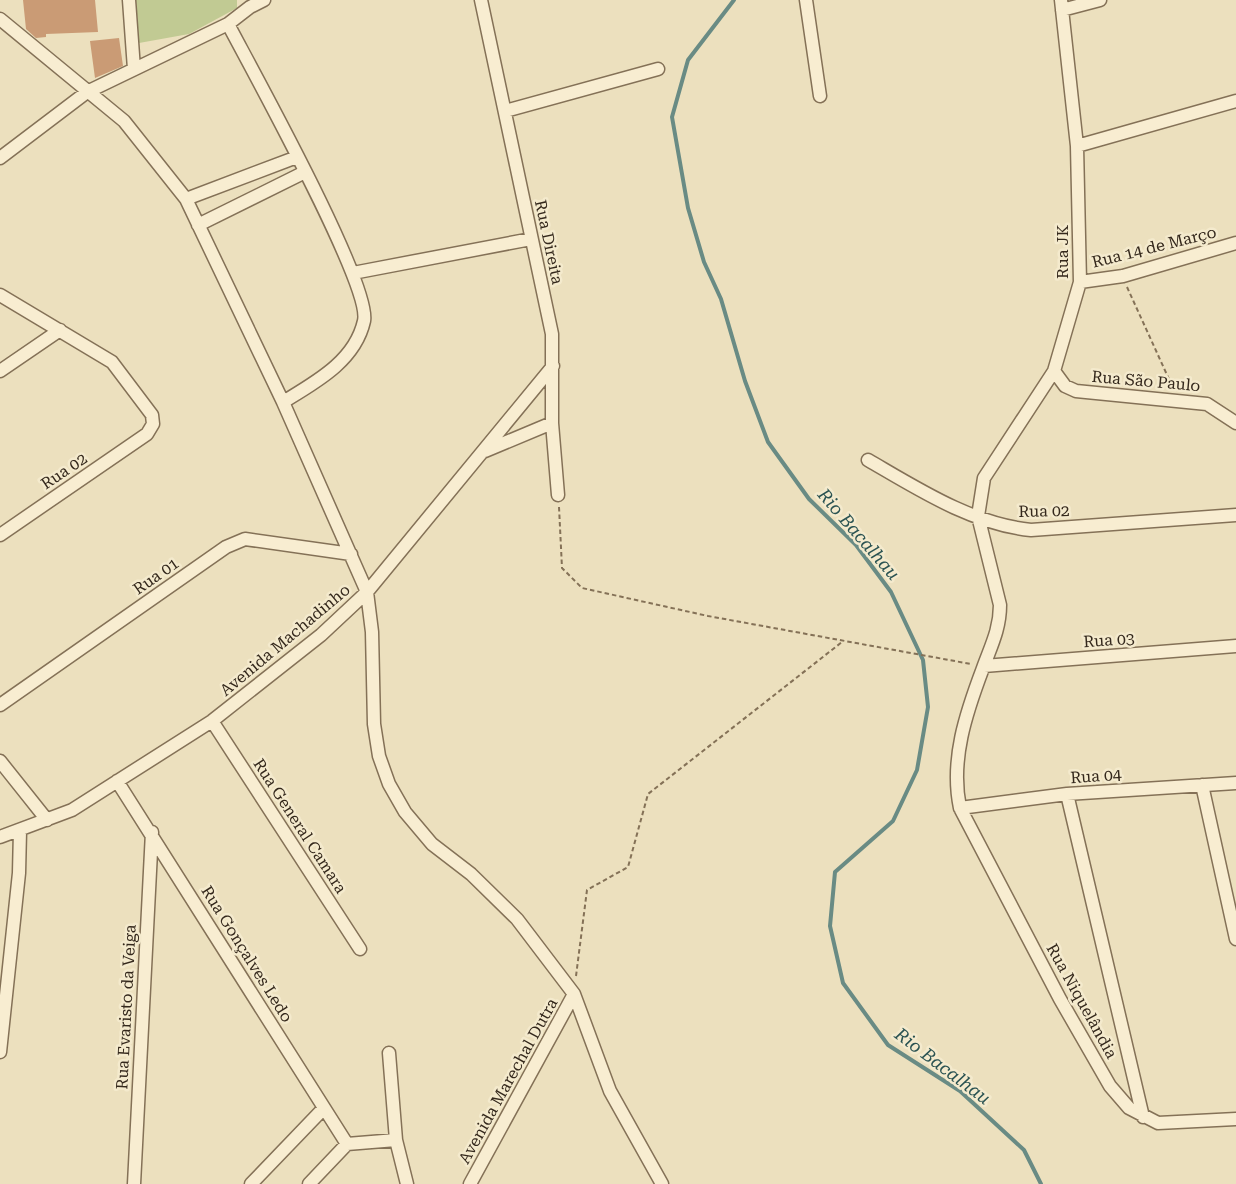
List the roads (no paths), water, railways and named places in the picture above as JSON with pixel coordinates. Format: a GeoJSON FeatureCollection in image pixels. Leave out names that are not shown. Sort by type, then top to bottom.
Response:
{"type":"FeatureCollection","features":[{"type":"Feature","properties":{"kind":"street"},"geometry":{"type":"LineString","coordinates":[[129,0],[134,69]]}},
{"type":"Feature","properties":{"kind":"street"},"geometry":{"type":"LineString","coordinates":[[0,158],[87,92],[228,24],[250,3],[264,0]]}},
{"type":"Feature","properties":{"kind":"street","name":"Rua Direita"},"geometry":{"type":"LineString","coordinates":[[481,0],[552,334],[552,423],[558,495]]}},
{"type":"Feature","properties":{"kind":"street"},"geometry":{"type":"LineString","coordinates":[[806,0],[820,96]]}},
{"type":"Feature","properties":{"kind":"street"},"geometry":{"type":"LineString","coordinates":[[1061,5],[1100,0]]}},
{"type":"Feature","properties":{"kind":"street","name":"Rua JK"},"geometry":{"type":"LineString","coordinates":[[978,516],[984,478],[1054,371],[1080,282],[1077,146],[1061,5]]}},
{"type":"Feature","properties":{"kind":"street"},"geometry":{"type":"LineString","coordinates":[[0,19],[124,121],[186,199],[284,402],[367,592],[372,632],[374,724],[380,756],[389,784],[405,812],[432,844],[471,874],[517,919],[574,994],[610,1091],[662,1184]]}},
{"type":"Feature","properties":{"kind":"street"},"geometry":{"type":"LineString","coordinates":[[228,24],[305,172],[353,273],[365,319],[353,350],[322,378],[284,402]]}},
{"type":"Feature","properties":{"kind":"street"},"geometry":{"type":"LineString","coordinates":[[506,111],[658,69]]}},
{"type":"Feature","properties":{"kind":"street"},"geometry":{"type":"LineString","coordinates":[[1077,146],[1236,100]]}},
{"type":"Feature","properties":{"kind":"street"},"geometry":{"type":"LineString","coordinates":[[186,199],[297,157]]}},
{"type":"Feature","properties":{"kind":"street"},"geometry":{"type":"LineString","coordinates":[[198,225],[305,172]]}},
{"type":"Feature","properties":{"kind":"street"},"geometry":{"type":"LineString","coordinates":[[353,273],[531,239]]}},
{"type":"Feature","properties":{"kind":"street","name":"Rua 14 de Março"},"geometry":{"type":"LineString","coordinates":[[1080,282],[1123,276],[1236,243]]}},
{"type":"Feature","properties":{"kind":"street"},"geometry":{"type":"LineString","coordinates":[[0,295],[60,330],[0,371]]}},
{"type":"Feature","properties":{"kind":"street","name":"Rua 02"},"geometry":{"type":"LineString","coordinates":[[0,535],[147,434],[153,424],[152,415],[111,362],[60,330]]}},
{"type":"Feature","properties":{"kind":"street","name":"Avenida Machadinho"},"geometry":{"type":"LineString","coordinates":[[0,837],[72,810],[212,721],[321,635],[367,592],[553,366]]}},
{"type":"Feature","properties":{"kind":"street","name":"Rua São Paulo"},"geometry":{"type":"LineString","coordinates":[[1054,371],[1065,386],[1076,391],[1207,404],[1236,423]]}},
{"type":"Feature","properties":{"kind":"street"},"geometry":{"type":"LineString","coordinates":[[484,451],[552,423]]}},
{"type":"Feature","properties":{"kind":"street","name":"Rua 02"},"geometry":{"type":"LineString","coordinates":[[868,460],[931,496],[1004,527],[1031,530],[1236,515]]}},
{"type":"Feature","properties":{"kind":"street"},"geometry":{"type":"LineString","coordinates":[[960,808],[956,786],[957,751],[984,666],[996,637],[1000,605],[978,516]]}},
{"type":"Feature","properties":{"kind":"street","name":"Rua 01"},"geometry":{"type":"LineString","coordinates":[[0,705],[226,547],[245,539],[351,554]]}},
{"type":"Feature","properties":{"kind":"street","name":"Rua 03"},"geometry":{"type":"LineString","coordinates":[[984,666],[1236,646]]}},
{"type":"Feature","properties":{"kind":"street","name":"Rua General Camara"},"geometry":{"type":"LineString","coordinates":[[212,721],[360,949]]}},
{"type":"Feature","properties":{"kind":"street"},"geometry":{"type":"LineString","coordinates":[[0,760],[47,820]]}},
{"type":"Feature","properties":{"kind":"street","name":"Rua Gonçalves Ledo"},"geometry":{"type":"LineString","coordinates":[[117,781],[152,832],[347,1144]]}},
{"type":"Feature","properties":{"kind":"street","name":"Rua 04"},"geometry":{"type":"LineString","coordinates":[[960,808],[1067,794],[1236,783]]}},
{"type":"Feature","properties":{"kind":"street"},"geometry":{"type":"LineString","coordinates":[[1202,785],[1236,939]]}},
{"type":"Feature","properties":{"kind":"street"},"geometry":{"type":"LineString","coordinates":[[1067,794],[1143,1117]]}},
{"type":"Feature","properties":{"kind":"street","name":"Rua Niquelândia"},"geometry":{"type":"LineString","coordinates":[[960,808],[1060,999],[1110,1086],[1129,1108],[1158,1123],[1236,1119]]}},
{"type":"Feature","properties":{"kind":"street"},"geometry":{"type":"LineString","coordinates":[[0,1052],[19,873],[20,831]]}},
{"type":"Feature","properties":{"kind":"street","name":"Rua Evaristo da Veiga"},"geometry":{"type":"LineString","coordinates":[[134,1184],[152,832]]}},
{"type":"Feature","properties":{"kind":"street","name":"Avenida Marechal Dutra"},"geometry":{"type":"LineString","coordinates":[[470,1184],[574,994]]}},
{"type":"Feature","properties":{"kind":"street"},"geometry":{"type":"LineString","coordinates":[[389,1053],[396,1140],[407,1184]]}},
{"type":"Feature","properties":{"kind":"street"},"geometry":{"type":"LineString","coordinates":[[251,1184],[324,1108]]}},
{"type":"Feature","properties":{"kind":"street"},"geometry":{"type":"LineString","coordinates":[[309,1184],[347,1144],[396,1140]]}},
{"type":"Feature","properties":{"kind":"waterway","name":"Rio Bacalhau"},"geometry":{"type":"LineString","coordinates":[[734,0],[688,60],[672,117],[688,208],[704,262],[721,299],[745,381],[768,442],[809,499],[856,545],[891,592],[923,660],[928,707],[917,770],[893,821],[835,872],[830,926],[843,983],[888,1045],[960,1091],[1024,1150],[1041,1184]]}}]}
